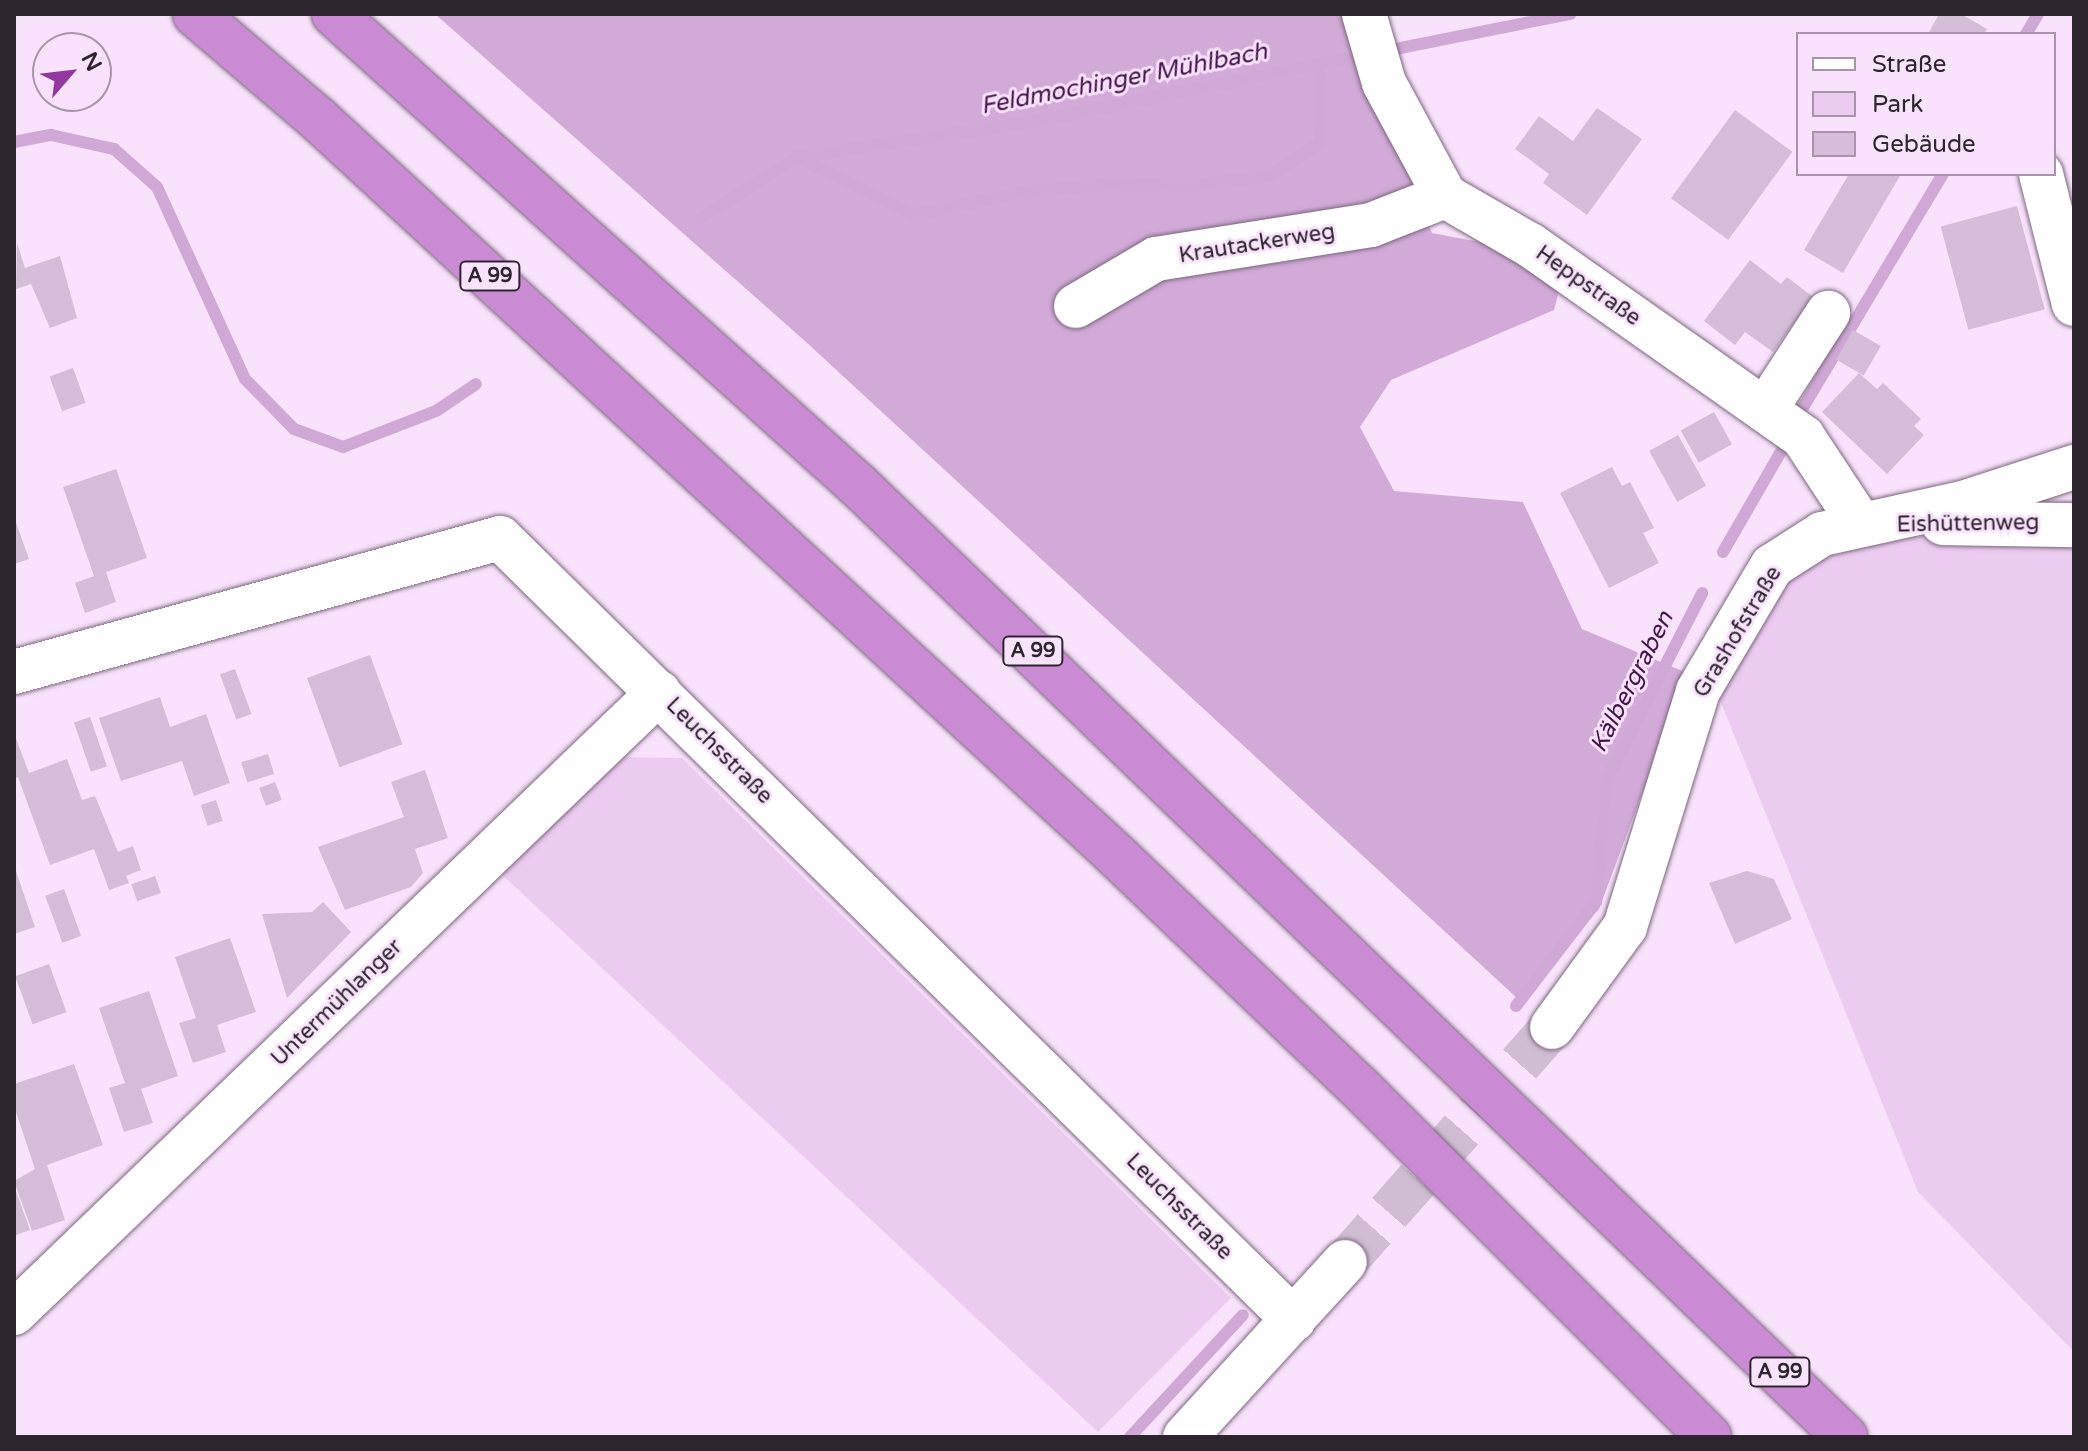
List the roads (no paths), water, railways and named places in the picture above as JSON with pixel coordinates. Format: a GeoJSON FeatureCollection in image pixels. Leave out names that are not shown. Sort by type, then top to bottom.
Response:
{"type":"FeatureCollection","features":[{"type":"Feature","properties":{"kind":"highway","name":"A 99"},"geometry":{"type":"LineString","coordinates":[[195,14],[318,119],[1118,857],[1357,1085],[1709,1437]]}},
{"type":"Feature","properties":{"kind":"highway","name":"A 99"},"geometry":{"type":"LineString","coordinates":[[334,14],[893,518],[1845,1437]]}},
{"type":"Feature","properties":{"kind":"street"},"geometry":{"type":"LineString","coordinates":[[1364,14],[1384,83],[1445,196]]}},
{"type":"Feature","properties":{"kind":"street"},"geometry":{"type":"LineString","coordinates":[[2042,176],[2074,304]]}},
{"type":"Feature","properties":{"kind":"street","name":"Krautackerweg"},"geometry":{"type":"LineString","coordinates":[[1076,306],[1156,259],[1371,225],[1445,196]]}},
{"type":"Feature","properties":{"kind":"street","name":"Heppstraße"},"geometry":{"type":"LineString","coordinates":[[1445,196],[1530,245],[1803,437],[1861,525]]}},
{"type":"Feature","properties":{"kind":"street"},"geometry":{"type":"LineString","coordinates":[[1765,410],[1828,313]]}},
{"type":"Feature","properties":{"kind":"street","name":"Grashofstraße"},"geometry":{"type":"LineString","coordinates":[[1552,1027],[1625,927],[1698,691],[1772,566],[1822,534],[1963,503],[2074,467]]}},
{"type":"Feature","properties":{"kind":"street","name":"Eishüttenweg"},"geometry":{"type":"LineString","coordinates":[[1861,525],[2074,525]]}},
{"type":"Feature","properties":{"kind":"street","name":"Leuchsstraße"},"geometry":{"type":"LineString","coordinates":[[14,672],[500,538],[1294,1320]]}},
{"type":"Feature","properties":{"kind":"street","name":"Untermühlanger"},"geometry":{"type":"LineString","coordinates":[[14,1313],[659,692]]}},
{"type":"Feature","properties":{"kind":"street"},"geometry":{"type":"LineString","coordinates":[[1185,1437],[1345,1262]]}},
{"type":"Feature","properties":{"kind":"waterway","name":"Feldmochinger Mühlbach"},"geometry":{"type":"LineString","coordinates":[[701,218],[797,157],[1042,120],[1570,14]]}},
{"type":"Feature","properties":{"kind":"waterway","name":"Kälbergraben"},"geometry":{"type":"LineString","coordinates":[[2027,32],[2038,14]]}},
{"type":"Feature","properties":{"kind":"waterway"},"geometry":{"type":"LineString","coordinates":[[797,157],[915,215],[1012,194],[1109,184],[1197,186],[1271,175],[1321,142],[1319,65]]}},
{"type":"Feature","properties":{"kind":"waterway","name":"Feldmochinger Mühlbach"},"geometry":{"type":"LineString","coordinates":[[14,142],[51,135],[114,149],[157,187],[245,379],[294,429],[343,447],[436,411],[476,384]]}},
{"type":"Feature","properties":{"kind":"waterway","name":"Kälbergraben"},"geometry":{"type":"LineString","coordinates":[[1804,406],[1942,176]]}},
{"type":"Feature","properties":{"kind":"waterway","name":"Kälbergraben"},"geometry":{"type":"LineString","coordinates":[[1723,552],[1783,448]]}},
{"type":"Feature","properties":{"kind":"waterway","name":"Kälbergraben"},"geometry":{"type":"LineString","coordinates":[[1516,1006],[1596,902],[1607,779],[1702,593]]}},
{"type":"Feature","properties":{"kind":"waterway","name":"Kälbergraben"},"geometry":{"type":"LineString","coordinates":[[1130,1437],[1243,1315]]}},
{"type":"Feature","properties":{"kind":"tunnel"},"geometry":{"type":"LineString","coordinates":[[1345,1262],[1552,1027]]}}]}
